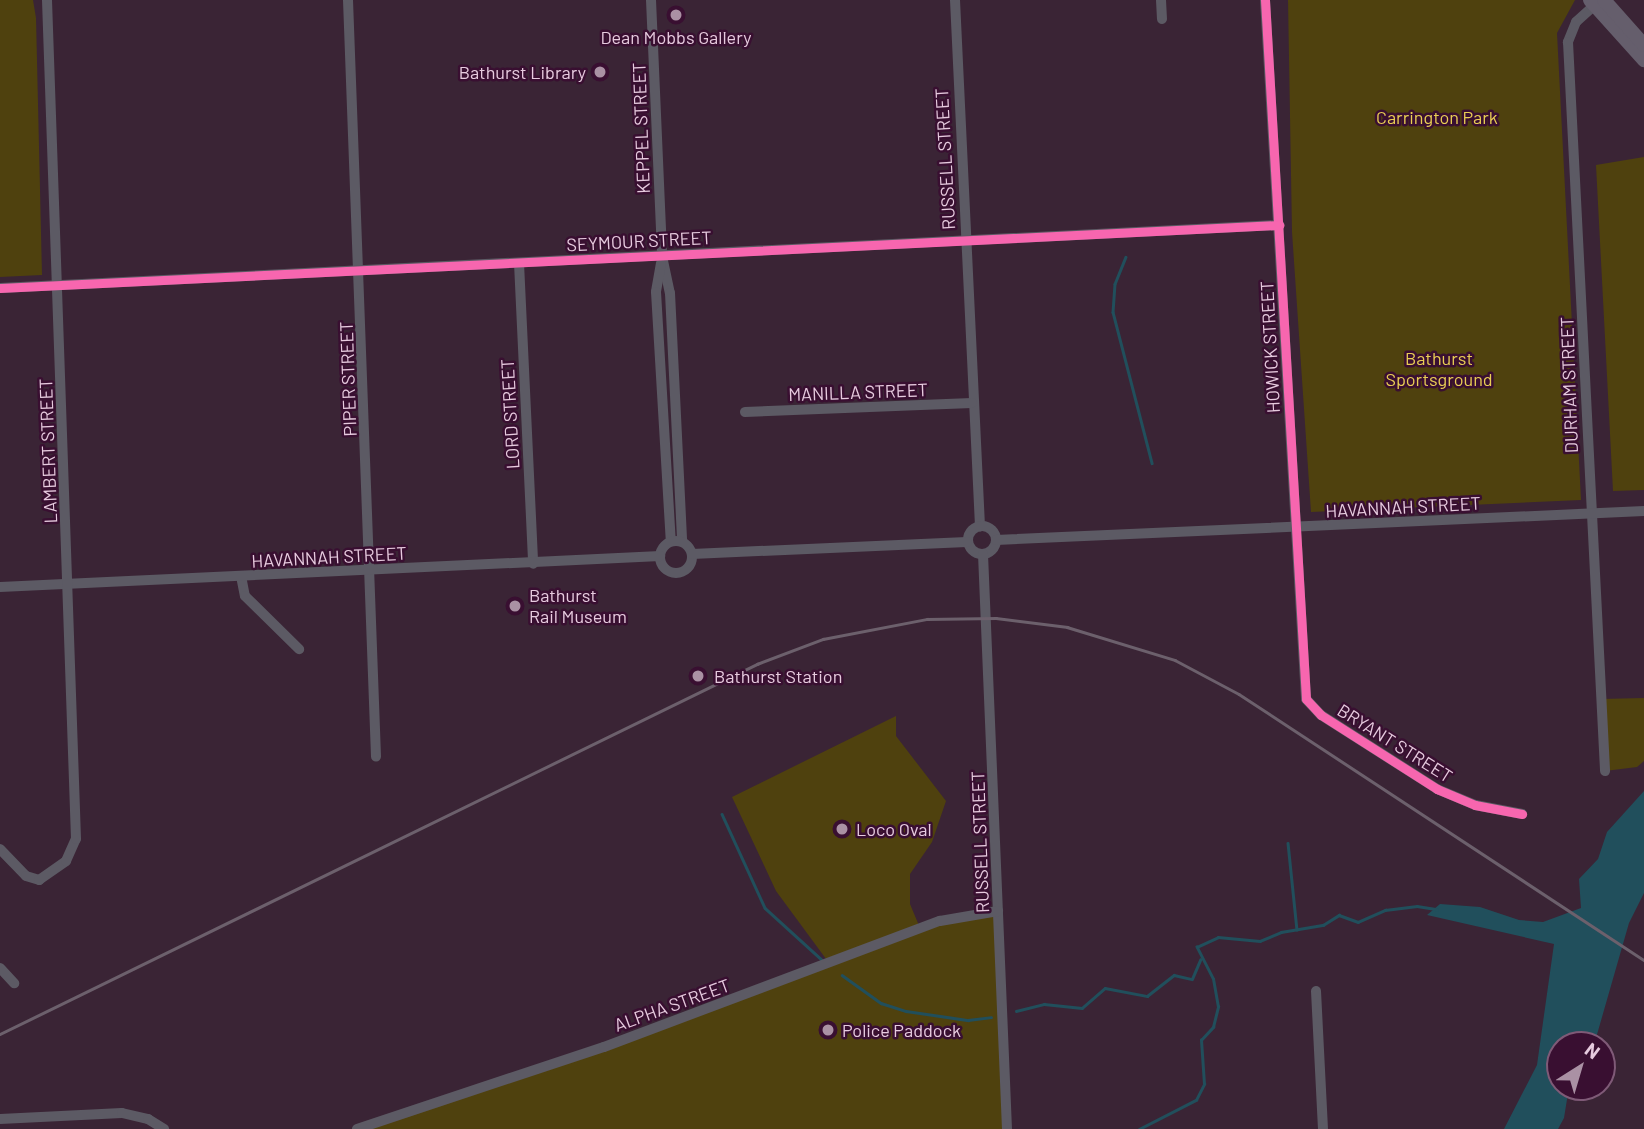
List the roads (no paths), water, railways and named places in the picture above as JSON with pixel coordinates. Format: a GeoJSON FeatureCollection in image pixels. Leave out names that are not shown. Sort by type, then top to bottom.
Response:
{"type":"FeatureCollection","features":[{"type":"Feature","properties":{"kind":"highway"},"geometry":{"type":"LineString","coordinates":[[1597,1],[1644,45]]}},
{"type":"Feature","properties":{"kind":"highway"},"geometry":{"type":"LineString","coordinates":[[1597,1],[1644,61]]}},
{"type":"Feature","properties":{"kind":"street","name":"LAMBERT STREET"},"geometry":{"type":"LineString","coordinates":[[0,849],[36,880],[59,868],[76,839],[47,0]]}},
{"type":"Feature","properties":{"kind":"street","name":"PIPER STREET"},"geometry":{"type":"LineString","coordinates":[[348,0],[376,756]]}},
{"type":"Feature","properties":{"kind":"street","name":"KEPPEL STREET"},"geometry":{"type":"LineString","coordinates":[[651,0],[662,256],[670,293],[682,542]]}},
{"type":"Feature","properties":{"kind":"street","name":"RUSSELL STREET"},"geometry":{"type":"LineString","coordinates":[[955,0],[972,403],[980,526]]}},
{"type":"Feature","properties":{"kind":"street"},"geometry":{"type":"LineString","coordinates":[[1161,0],[1162,19]]}},
{"type":"Feature","properties":{"kind":"street","name":"HOWICK STREET"},"geometry":{"type":"LineString","coordinates":[[1265,0],[1305,693]]}},
{"type":"Feature","properties":{"kind":"street","name":"DURHAM STREET"},"geometry":{"type":"LineString","coordinates":[[1597,1],[1576,22],[1568,42],[1605,771]]}},
{"type":"Feature","properties":{"kind":"street","name":"SEYMOUR STREET"},"geometry":{"type":"LineString","coordinates":[[0,288],[1279,226]]}},
{"type":"Feature","properties":{"kind":"street","name":"KEPPEL STREET"},"geometry":{"type":"LineString","coordinates":[[662,256],[656,292],[664,463],[671,541]]}},
{"type":"Feature","properties":{"kind":"street","name":"LORD STREET"},"geometry":{"type":"LineString","coordinates":[[519,263],[533,564]]}},
{"type":"Feature","properties":{"kind":"street"},"geometry":{"type":"LineString","coordinates":[[659,347],[672,346]]}},
{"type":"Feature","properties":{"kind":"street","name":"MANILLA STREET"},"geometry":{"type":"LineString","coordinates":[[745,412],[972,403]]}},
{"type":"Feature","properties":{"kind":"street"},"geometry":{"type":"LineString","coordinates":[[664,463],[678,463]]}},
{"type":"Feature","properties":{"kind":"street","name":"HAVANNAH STREET"},"geometry":{"type":"LineString","coordinates":[[996,540],[1644,511]]}},
{"type":"Feature","properties":{"kind":"street"},"geometry":{"type":"LineString","coordinates":[[980,526],[991,530],[996,540],[993,548],[983,554],[974,552],[967,542],[970,533],[980,526]]}},
{"type":"Feature","properties":{"kind":"street"},"geometry":{"type":"LineString","coordinates":[[671,541],[682,542],[692,554],[691,564],[679,573],[664,568],[660,556],[671,541]]}},
{"type":"Feature","properties":{"kind":"street"},"geometry":{"type":"LineString","coordinates":[[692,554],[967,542]]}},
{"type":"Feature","properties":{"kind":"street","name":"RUSSELL STREET"},"geometry":{"type":"LineString","coordinates":[[983,554],[1007,1129]]}},
{"type":"Feature","properties":{"kind":"street","name":"HAVANNAH STREET"},"geometry":{"type":"LineString","coordinates":[[0,587],[660,556]]}},
{"type":"Feature","properties":{"kind":"street"},"geometry":{"type":"LineString","coordinates":[[241,576],[245,596],[299,649]]}},
{"type":"Feature","properties":{"kind":"street","name":"BRYANT STREET"},"geometry":{"type":"LineString","coordinates":[[1305,693],[1315,711],[1437,789],[1475,805],[1522,814]]}},
{"type":"Feature","properties":{"kind":"street","name":"ALPHA STREET"},"geometry":{"type":"LineString","coordinates":[[357,1129],[604,1047],[930,925],[998,911]]}},
{"type":"Feature","properties":{"kind":"street"},"geometry":{"type":"LineString","coordinates":[[0,968],[15,983]]}},
{"type":"Feature","properties":{"kind":"street"},"geometry":{"type":"LineString","coordinates":[[1316,991],[1323,1129]]}},
{"type":"Feature","properties":{"kind":"street"},"geometry":{"type":"LineString","coordinates":[[0,1119],[13,1116],[122,1113],[148,1119],[164,1129]]}},
{"type":"Feature","properties":{"kind":"street"},"geometry":{"type":"LineString","coordinates":[[13,1116],[16,1129]]}},
{"type":"Feature","properties":{"kind":"water"},"geometry":{"type":"Polygon","coordinates":[[[1644,791],[1644,893],[1629,923],[1598,1031],[1546,1031],[1546,1101],[1567,1101],[1564,1118],[1558,1129],[1504,1129],[1537,1065],[1554,944],[1427,915],[1440,904],[1480,907],[1519,920],[1543,922],[1581,908],[1579,879],[1598,859],[1607,832],[1644,791]]]}},
{"type":"Feature","properties":{"kind":"waterway"},"geometry":{"type":"LineString","coordinates":[[1126,257],[1115,284],[1113,312],[1152,463]]}},
{"type":"Feature","properties":{"kind":"waterway"},"geometry":{"type":"LineString","coordinates":[[722,814],[765,908],[821,959]]}},
{"type":"Feature","properties":{"kind":"waterway"},"geometry":{"type":"LineString","coordinates":[[1288,843],[1297,930]]}},
{"type":"Feature","properties":{"kind":"waterway"},"geometry":{"type":"LineString","coordinates":[[1139,1129],[1196,1100],[1204,1084],[1201,1040],[1213,1027],[1218,1007],[1213,979],[1197,947],[1218,937],[1260,941],[1281,932],[1323,925],[1339,915],[1358,922],[1385,910],[1417,906],[1437,909]]}},
{"type":"Feature","properties":{"kind":"waterway"},"geometry":{"type":"LineString","coordinates":[[1016,1011],[1044,1004],[1082,1008],[1105,988],[1147,996],[1174,975],[1192,979],[1200,960]]}},
{"type":"Feature","properties":{"kind":"waterway"},"geometry":{"type":"LineString","coordinates":[[842,975],[881,1003],[906,1011],[968,1020],[991,1017]]}},
{"type":"Feature","properties":{"kind":"railway"},"geometry":{"type":"LineString","coordinates":[[0,1034],[757,664],[823,639],[927,619],[996,618],[1067,627],[1175,660],[1239,694],[1644,960]]}},
{"type":"Feature","properties":{"kind":"place","name":"Dean Mobbs Gallery"},"geometry":{"type":"Point","coordinates":[676,15]}},
{"type":"Feature","properties":{"kind":"place","name":"Bathurst Library"},"geometry":{"type":"Point","coordinates":[600,72]}},
{"type":"Feature","properties":{"kind":"place","name":"Bathurst Rail Museum"},"geometry":{"type":"Point","coordinates":[515,606]}},
{"type":"Feature","properties":{"kind":"place","name":"Bathurst Station"},"geometry":{"type":"Point","coordinates":[698,676]}},
{"type":"Feature","properties":{"kind":"place","name":"Loco Oval"},"geometry":{"type":"Point","coordinates":[842,829]}},
{"type":"Feature","properties":{"kind":"place","name":"Police Paddock"},"geometry":{"type":"Point","coordinates":[828,1030]}},
{"type":"Feature","properties":{"kind":"park label","name":"Carrington Park"},"geometry":{"type":"Point","coordinates":[1437,117]}},
{"type":"Feature","properties":{"kind":"park label","name":"Bathurst Sportsground"},"geometry":{"type":"Point","coordinates":[1439,369]}}]}
